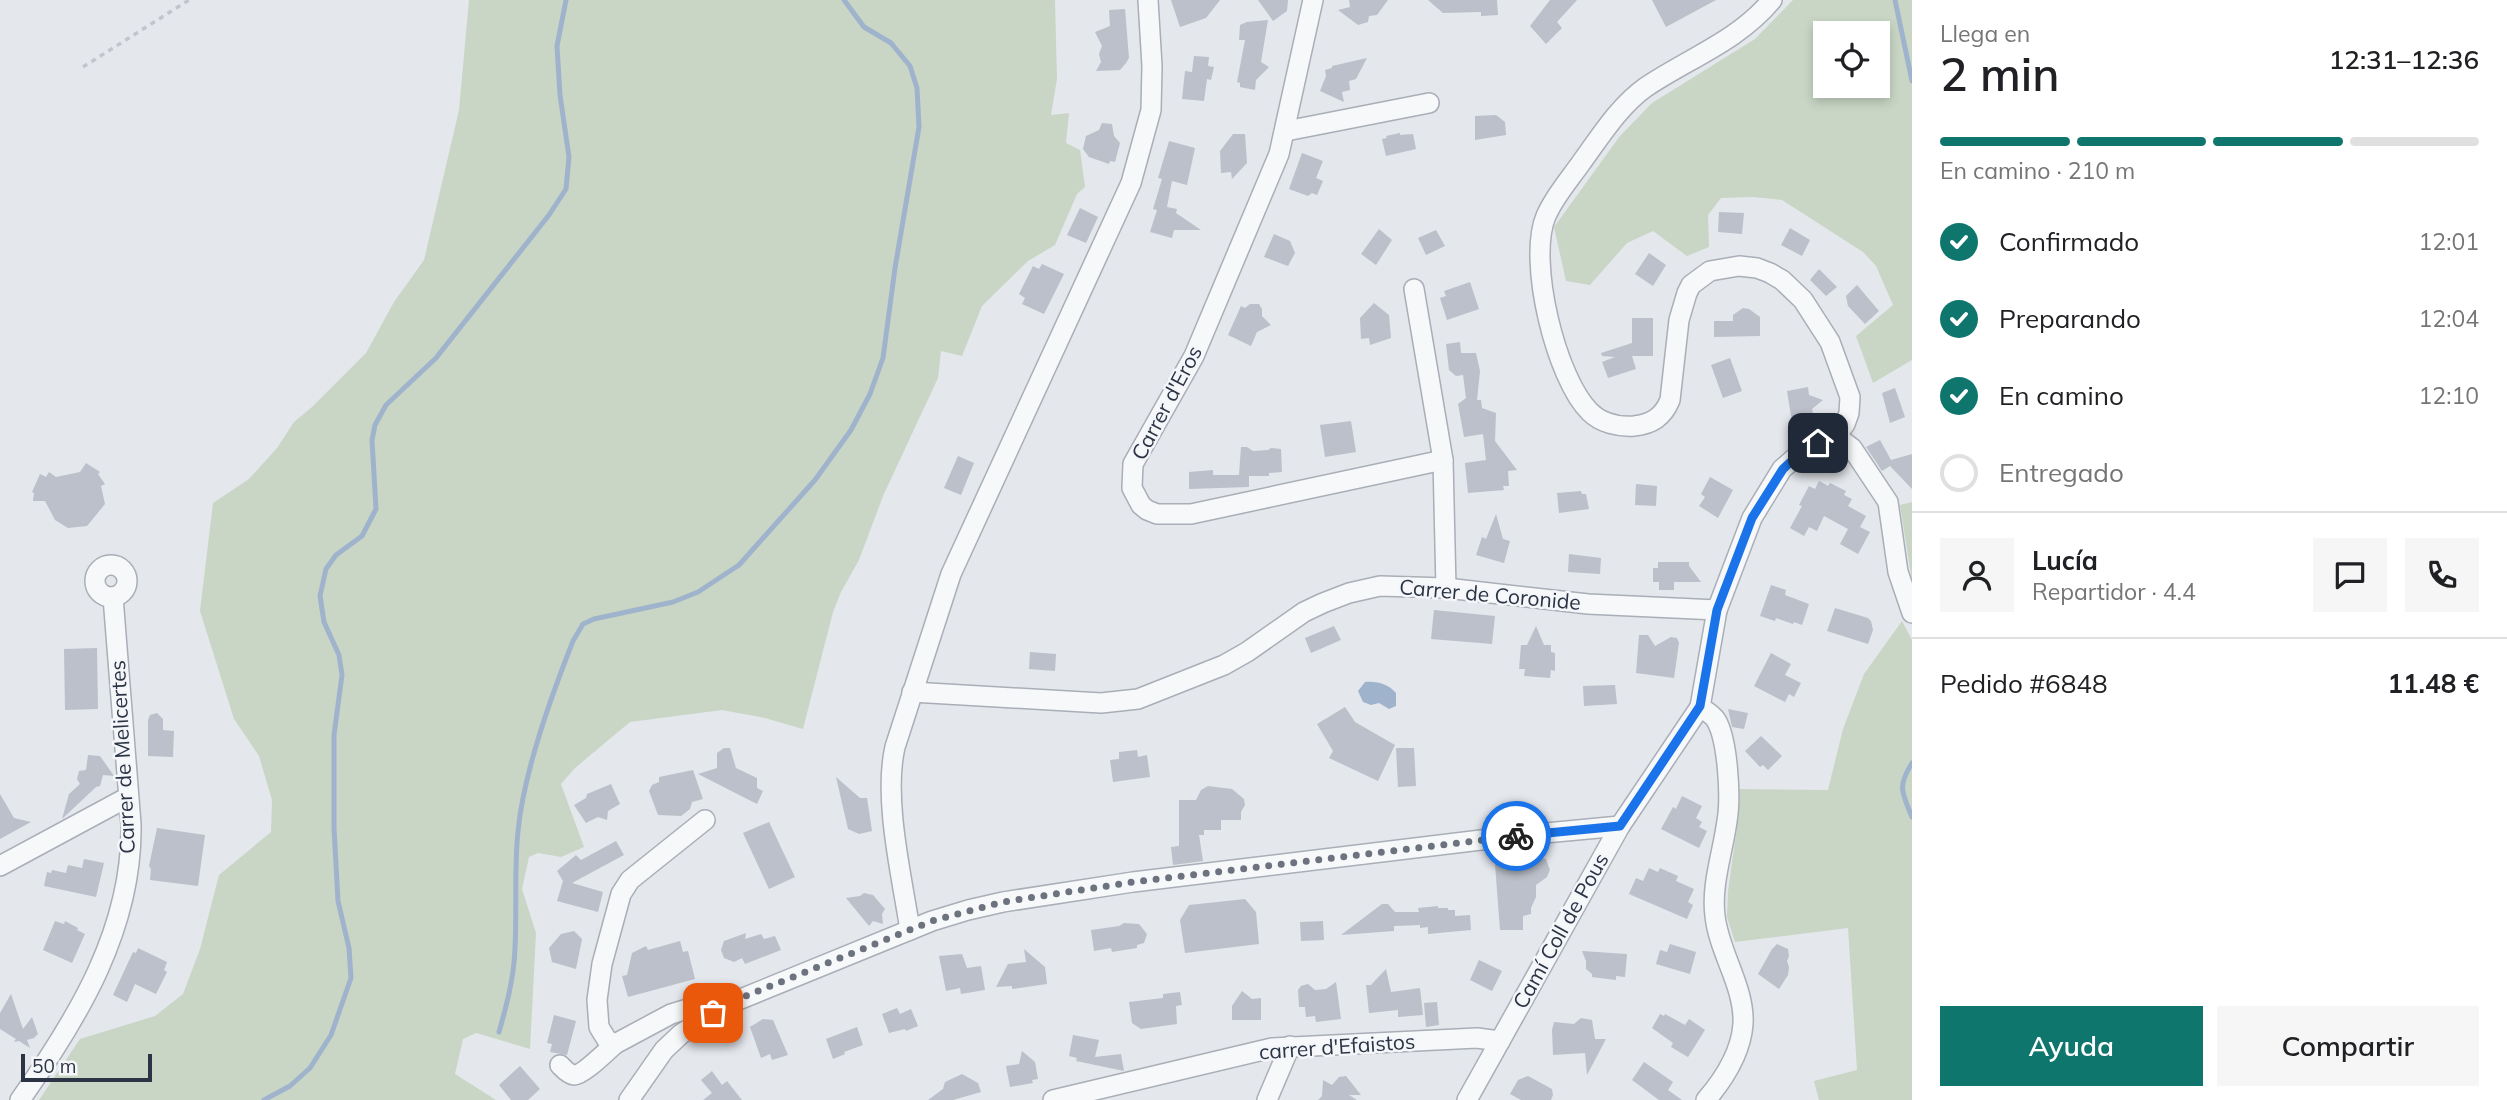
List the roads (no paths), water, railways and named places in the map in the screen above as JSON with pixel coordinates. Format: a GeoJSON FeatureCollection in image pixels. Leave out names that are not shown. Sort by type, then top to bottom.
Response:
{"type":"FeatureCollection","features":[{"type":"Feature","properties":{"kind":"street"},"geometry":{"type":"LineString","coordinates":[[910,930],[891,786],[895,747],[951,574],[1131,183],[1151,110],[1152,66],[1148,0]]}},
{"type":"Feature","properties":{"kind":"street","name":"Carrer d'Eros"},"geometry":{"type":"LineString","coordinates":[[1313,0],[1279,154],[1194,356],[1133,464],[1132,488],[1147,510],[1157,514],[1191,514],[1443,460]]}},
{"type":"Feature","properties":{"kind":"street"},"geometry":{"type":"LineString","coordinates":[[1772,0],[1761,14],[1735,35],[1644,88],[1624,107],[1569,179],[1545,217],[1540,236],[1543,294],[1558,352],[1576,394],[1592,414],[1602,421],[1631,426],[1652,422],[1665,410],[1670,400],[1682,302],[1691,285],[1710,271],[1724,267],[1757,268],[1794,290],[1812,311],[1836,357],[1850,397],[1845,424],[1836,436],[1852,448],[1888,502],[1898,572],[1912,613]]}},
{"type":"Feature","properties":{"kind":"street"},"geometry":{"type":"LineString","coordinates":[[1286,131],[1429,103]]}},
{"type":"Feature","properties":{"kind":"street"},"geometry":{"type":"LineString","coordinates":[[1414,289],[1443,460],[1446,588]]}},
{"type":"Feature","properties":{"kind":"street","name":"Camí Coll de Pous"},"geometry":{"type":"LineString","coordinates":[[1467,1100],[1620,826],[1700,706],[1717,610],[1752,518],[1783,469],[1798,455],[1836,436]]}},
{"type":"Feature","properties":{"kind":"street","name":"Carrer de Coronide"},"geometry":{"type":"LineString","coordinates":[[912,692],[1101,703],[1138,699],[1247,652],[1304,612],[1349,593],[1380,586],[1446,588],[1588,604],[1717,610]]}},
{"type":"Feature","properties":{"kind":"street","name":"Carrer de Melicertes"},"geometry":{"type":"LineString","coordinates":[[20,1100],[67,1030],[98,972],[123,899],[131,824],[113,597]]}},
{"type":"Feature","properties":{"kind":"street"},"geometry":{"type":"LineString","coordinates":[[1700,706],[1717,722],[1724,752],[1728,817],[1716,880],[1714,915],[1743,1013],[1741,1035],[1734,1058],[1706,1100]]}},
{"type":"Feature","properties":{"kind":"street"},"geometry":{"type":"LineString","coordinates":[[0,866],[128,797]]}},
{"type":"Feature","properties":{"kind":"street"},"geometry":{"type":"LineString","coordinates":[[615,1044],[607,1041],[599,1027],[597,1000],[602,964],[621,894],[630,880],[705,820]]}},
{"type":"Feature","properties":{"kind":"street"},"geometry":{"type":"LineString","coordinates":[[629,1100],[664,1050],[681,1034],[726,1004],[956,914],[1003,902],[1133,882],[1514,836],[1620,826]]}},
{"type":"Feature","properties":{"kind":"street"},"geometry":{"type":"LineString","coordinates":[[560,1065],[565,1071],[575,1075],[615,1044],[671,1014],[697,1006],[726,1004]]}},
{"type":"Feature","properties":{"kind":"street","name":"carrer d'Efaistos"},"geometry":{"type":"LineString","coordinates":[[1053,1100],[1272,1048],[1477,1038],[1500,1041]]}},
{"type":"Feature","properties":{"kind":"street"},"geometry":{"type":"LineString","coordinates":[[1267,1100],[1290,1046]]}},
{"type":"Feature","properties":{"kind":"water"},"geometry":{"type":"Polygon","coordinates":[[[1365,682],[1390,687],[1396,693],[1396,706],[1389,709],[1379,703],[1371,705],[1363,702],[1358,691],[1365,682]]]}},
{"type":"Feature","properties":{"kind":"waterway"},"geometry":{"type":"LineString","coordinates":[[264,1100],[290,1086],[310,1068],[331,1035],[351,978],[349,948],[338,901],[334,828],[334,735],[342,675],[339,655],[324,622],[320,596],[326,569],[336,555],[362,536],[376,509],[372,440],[375,425],[386,405],[436,358],[549,215],[566,189],[569,157],[560,95],[557,46],[566,0]]}},
{"type":"Feature","properties":{"kind":"waterway"},"geometry":{"type":"LineString","coordinates":[[499,1032],[510,990],[514,959],[516,860],[521,808],[540,734],[573,641],[583,624],[594,619],[673,602],[698,592],[739,565],[815,480],[851,430],[870,394],[883,358],[919,127],[917,88],[910,66],[891,43],[864,27],[844,0]]}},
{"type":"Feature","properties":{"kind":"waterway"},"geometry":{"type":"LineString","coordinates":[[1895,0],[1912,81]]}},
{"type":"Feature","properties":{"kind":"waterway"},"geometry":{"type":"LineString","coordinates":[[1912,763],[1903,784],[1912,817]]}}]}
